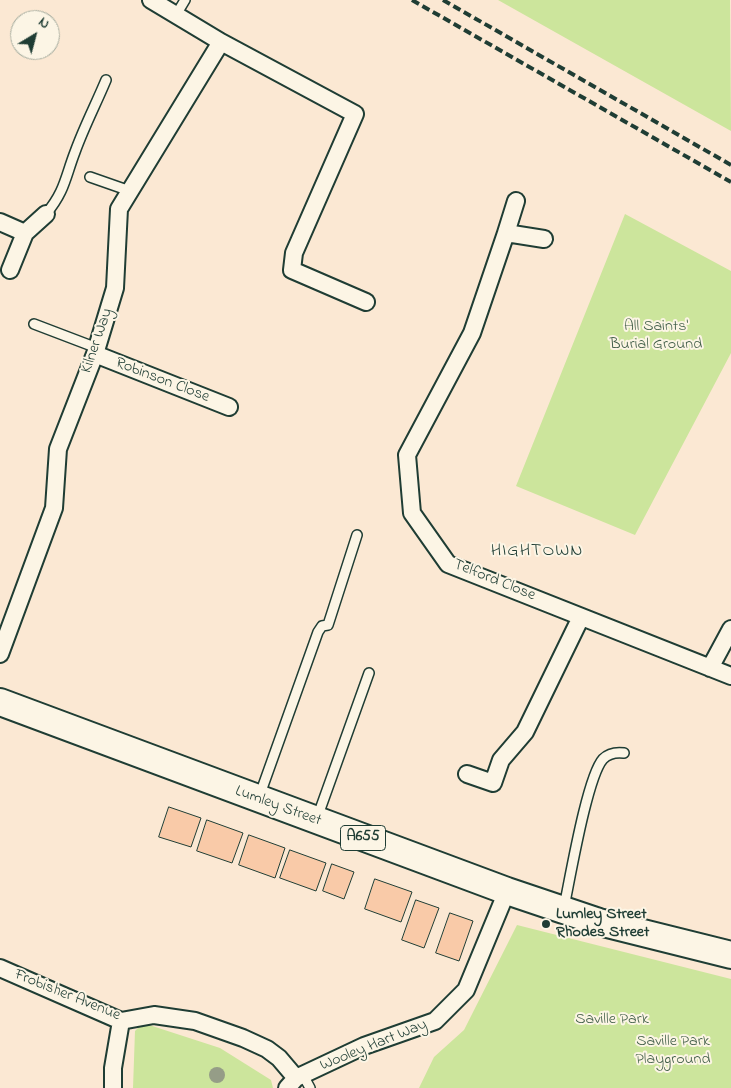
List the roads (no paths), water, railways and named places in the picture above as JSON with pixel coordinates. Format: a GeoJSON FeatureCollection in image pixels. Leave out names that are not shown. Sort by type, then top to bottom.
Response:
{"type":"FeatureCollection","features":[{"type":"Feature","properties":{"kind":"main road","name":"Lumley Street"},"geometry":{"type":"LineString","coordinates":[[0,702],[258,800],[507,891],[599,922],[731,955]]}},
{"type":"Feature","properties":{"kind":"street"},"geometry":{"type":"LineString","coordinates":[[165,5],[221,42],[355,114],[294,253],[292,270],[366,302]]}},
{"type":"Feature","properties":{"kind":"street","name":"Kilner Way"},"geometry":{"type":"LineString","coordinates":[[0,654],[54,508],[58,448],[96,351],[115,288],[119,209],[221,42]]}},
{"type":"Feature","properties":{"kind":"street","name":"Telford Close"},"geometry":{"type":"LineString","coordinates":[[516,201],[472,333],[407,455],[412,513],[448,564],[731,676]]}},
{"type":"Feature","properties":{"kind":"street"},"geometry":{"type":"LineString","coordinates":[[10,270],[25,233],[46,214]]}},
{"type":"Feature","properties":{"kind":"street"},"geometry":{"type":"LineString","coordinates":[[0,222],[25,233]]}},
{"type":"Feature","properties":{"kind":"street"},"geometry":{"type":"LineString","coordinates":[[506,233],[544,239]]}},
{"type":"Feature","properties":{"kind":"street","name":"Robinson Close"},"geometry":{"type":"LineString","coordinates":[[96,351],[229,407]]}},
{"type":"Feature","properties":{"kind":"street"},"geometry":{"type":"LineString","coordinates":[[467,774],[493,782],[501,760],[525,732],[581,617]]}},
{"type":"Feature","properties":{"kind":"street"},"geometry":{"type":"LineString","coordinates":[[710,668],[731,629]]}},
{"type":"Feature","properties":{"kind":"street","name":"Wooley Hart Way"},"geometry":{"type":"LineString","coordinates":[[299,1082],[364,1046],[435,1021],[466,990],[507,891]]}},
{"type":"Feature","properties":{"kind":"street","name":"Frobisher Avenue"},"geometry":{"type":"LineString","coordinates":[[0,968],[121,1021],[154,1015],[195,1022],[267,1049],[279,1058],[299,1082]]}},
{"type":"Feature","properties":{"kind":"street"},"geometry":{"type":"LineString","coordinates":[[113,1088],[113,1068],[121,1021]]}},
{"type":"Feature","properties":{"kind":"lane"},"geometry":{"type":"LineString","coordinates":[[165,5],[185,0]]}},
{"type":"Feature","properties":{"kind":"lane"},"geometry":{"type":"LineString","coordinates":[[46,214],[59,198],[75,152],[106,80]]}},
{"type":"Feature","properties":{"kind":"lane"},"geometry":{"type":"LineString","coordinates":[[90,177],[130,191]]}},
{"type":"Feature","properties":{"kind":"lane"},"geometry":{"type":"LineString","coordinates":[[34,324],[96,351]]}},
{"type":"Feature","properties":{"kind":"lane"},"geometry":{"type":"LineString","coordinates":[[258,800],[318,632],[322,626],[328,625],[356,535]]}},
{"type":"Feature","properties":{"kind":"lane"},"geometry":{"type":"LineString","coordinates":[[316,821],[369,673]]}},
{"type":"Feature","properties":{"kind":"lane"},"geometry":{"type":"LineString","coordinates":[[564,910],[590,789],[597,768],[603,758],[614,752],[624,752]]}},
{"type":"Feature","properties":{"kind":"railway"},"geometry":{"type":"LineString","coordinates":[[412,0],[731,182]]}},
{"type":"Feature","properties":{"kind":"railway"},"geometry":{"type":"LineString","coordinates":[[443,0],[731,165]]}},
{"type":"Feature","properties":{"kind":"place","name":"Lumley Street Rhodes Street"},"geometry":{"type":"Point","coordinates":[546,924]}},
{"type":"Feature","properties":{"kind":"district","name":"HIGHTOWN"},"geometry":{"type":"Point","coordinates":[537,552]}},
{"type":"Feature","properties":{"kind":"park label","name":"All Saints' Burial Ground"},"geometry":{"type":"Point","coordinates":[656,336]}},
{"type":"Feature","properties":{"kind":"park label","name":"Saville Park"},"geometry":{"type":"Point","coordinates":[612,1020]}},
{"type":"Feature","properties":{"kind":"park label","name":"Saville Park Playground"},"geometry":{"type":"Point","coordinates":[673,1051]}}]}
